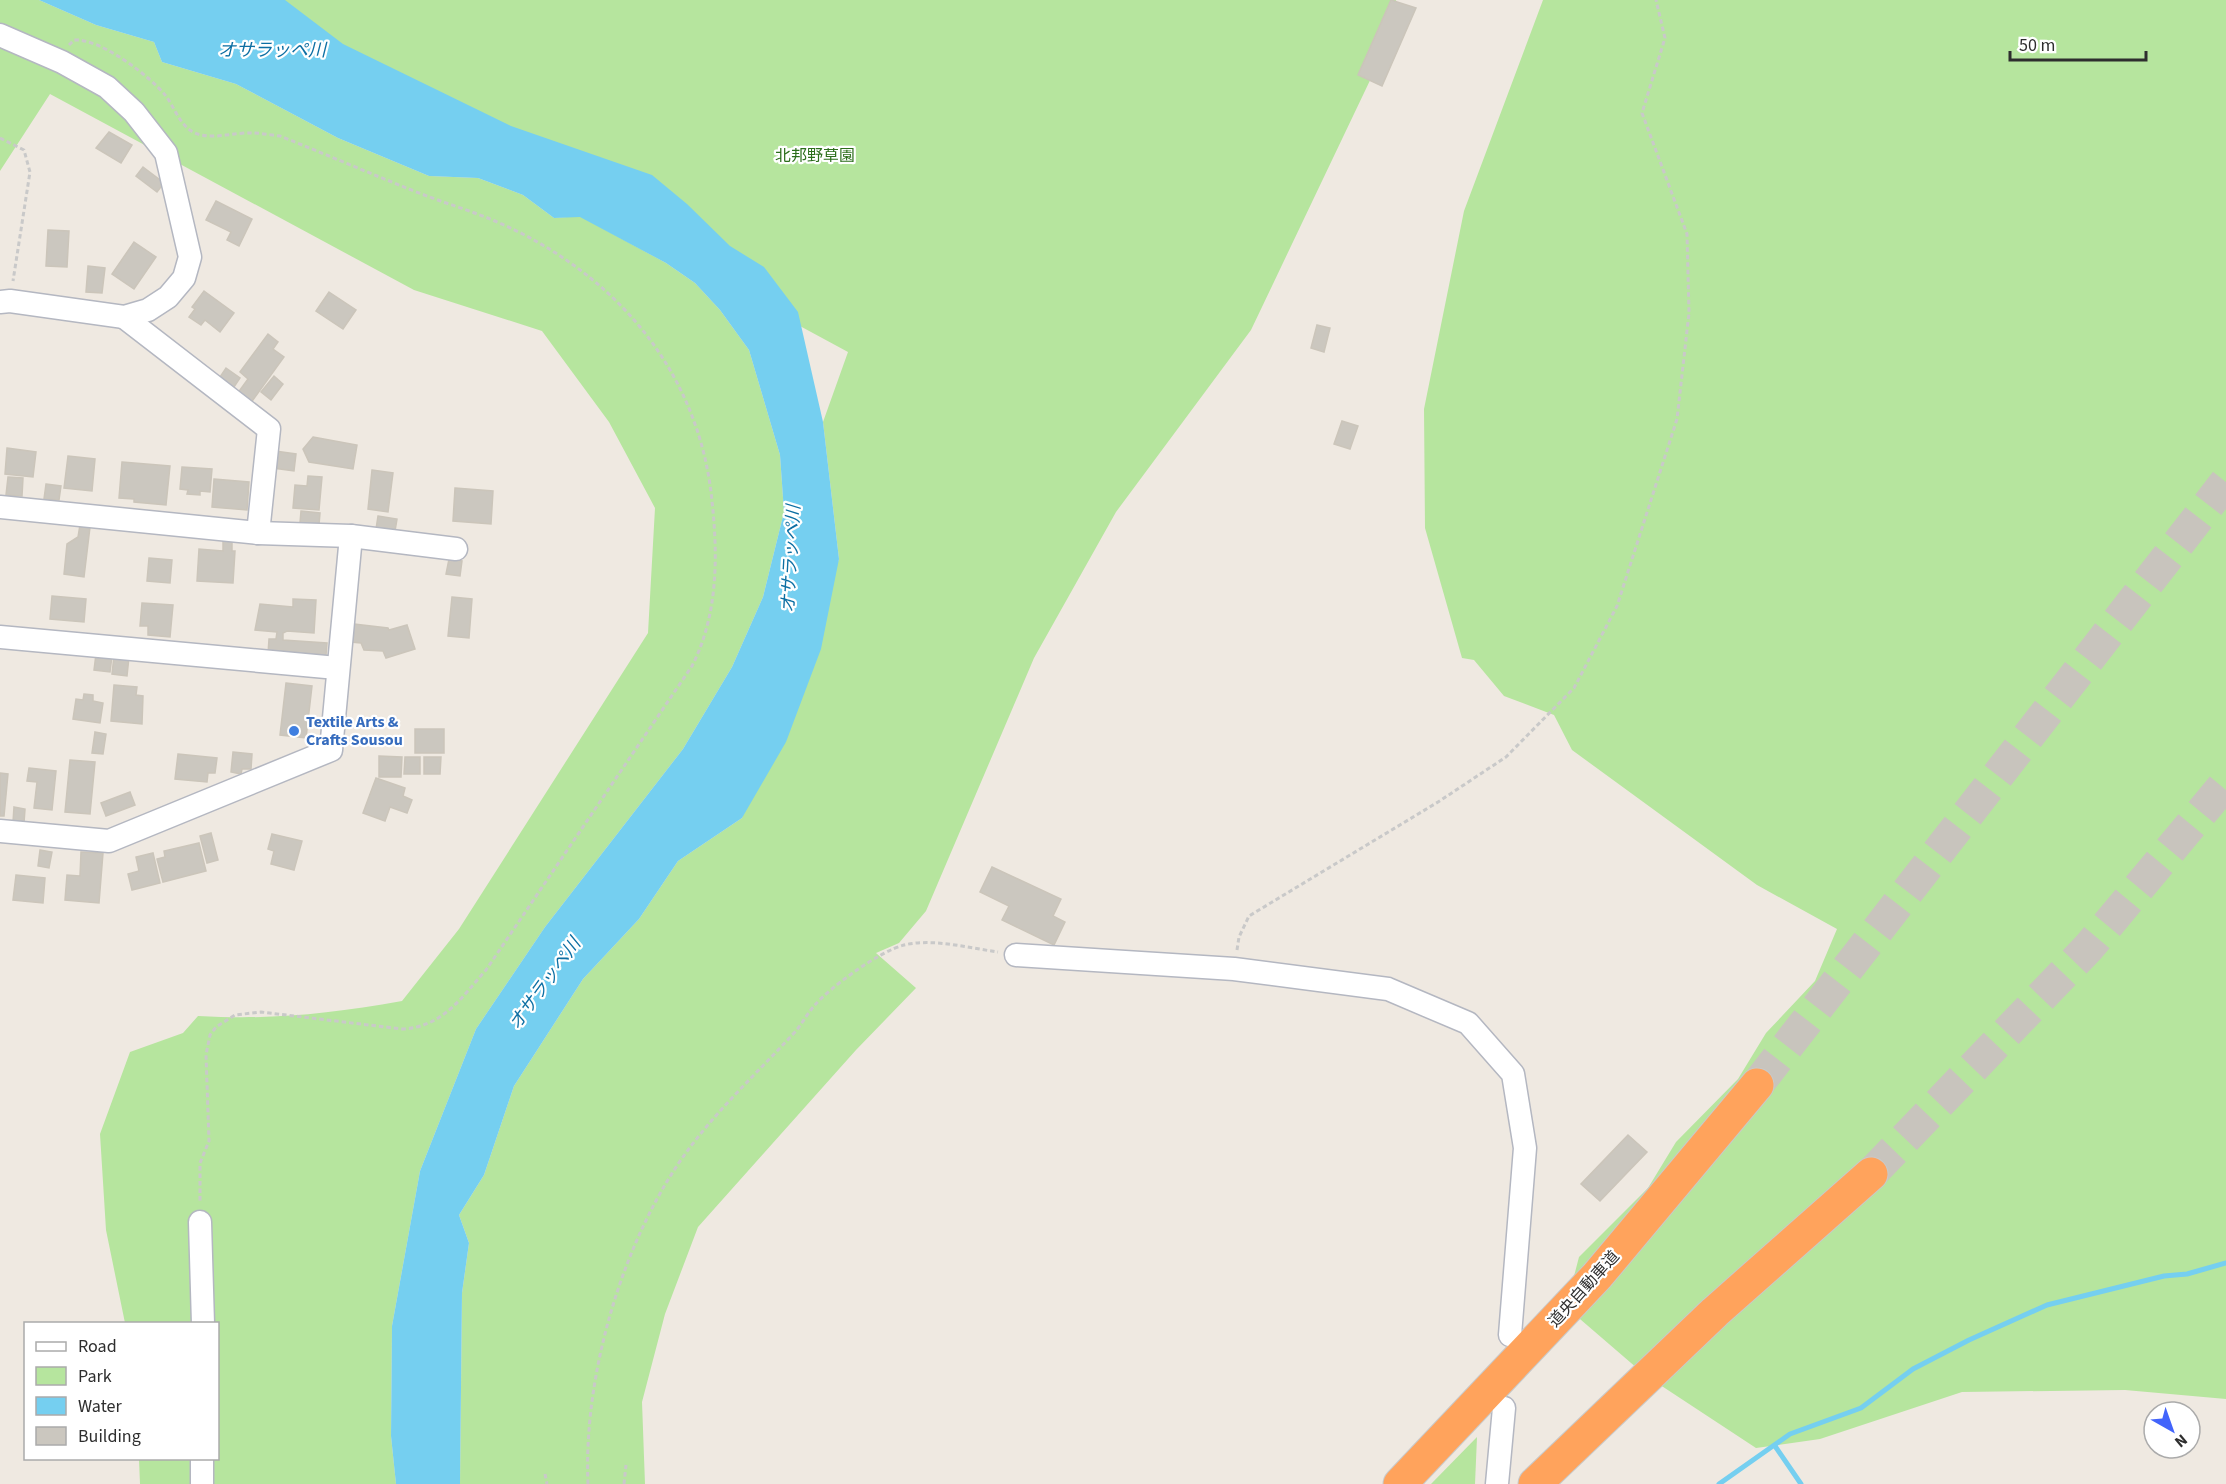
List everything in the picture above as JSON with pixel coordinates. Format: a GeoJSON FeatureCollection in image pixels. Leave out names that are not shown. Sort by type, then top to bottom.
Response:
{"type":"FeatureCollection","features":[{"type":"Feature","properties":{"kind":"highway","name":"道央自動車道"},"geometry":{"type":"LineString","coordinates":[[1400,1484],[1597,1276],[1757,1084]]}},
{"type":"Feature","properties":{"kind":"highway"},"geometry":{"type":"LineString","coordinates":[[1535,1484],[1715,1312],[1871,1174]]}},
{"type":"Feature","properties":{"kind":"street"},"geometry":{"type":"LineString","coordinates":[[0,35],[62,62],[107,87],[134,112],[166,153],[190,257],[184,278],[168,297],[148,310],[124,318],[5,301]]}},
{"type":"Feature","properties":{"kind":"street"},"geometry":{"type":"LineString","coordinates":[[124,318],[269,429],[258,532]]}},
{"type":"Feature","properties":{"kind":"street"},"geometry":{"type":"LineString","coordinates":[[0,507],[258,532],[351,536],[456,549]]}},
{"type":"Feature","properties":{"kind":"street"},"geometry":{"type":"LineString","coordinates":[[0,831],[109,841],[331,750],[351,536]]}},
{"type":"Feature","properties":{"kind":"street"},"geometry":{"type":"LineString","coordinates":[[0,637],[337,668]]}},
{"type":"Feature","properties":{"kind":"street"},"geometry":{"type":"LineString","coordinates":[[1016,955],[1234,969],[1388,989],[1468,1023],[1513,1074],[1525,1148],[1510,1335]]}},
{"type":"Feature","properties":{"kind":"street"},"geometry":{"type":"LineString","coordinates":[[200,1222],[203,1322]]}},
{"type":"Feature","properties":{"kind":"street"},"geometry":{"type":"LineString","coordinates":[[1497,1484],[1504,1408]]}},
{"type":"Feature","properties":{"kind":"street"},"geometry":{"type":"LineString","coordinates":[[202,1460],[202,1484]]}},
{"type":"Feature","properties":{"kind":"path"},"geometry":{"type":"LineString","coordinates":[[1234,969],[1239,937],[1249,916],[1438,802],[1506,757],[1574,688],[1617,606],[1677,419],[1689,314],[1687,234],[1642,113],[1665,38],[1656,0]]}},
{"type":"Feature","properties":{"kind":"path"},"geometry":{"type":"LineString","coordinates":[[62,62],[71,42],[83,41],[132,63],[165,95],[183,123],[195,133],[209,135],[251,133],[280,136],[497,222],[575,265],[609,291],[647,336],[673,373],[693,417],[710,480],[716,567],[703,645],[679,686],[486,970],[452,1010],[423,1027],[402,1029],[270,1012],[248,1012],[223,1020],[210,1035],[206,1055],[209,1141],[200,1163],[200,1222]]}},
{"type":"Feature","properties":{"kind":"path"},"geometry":{"type":"LineString","coordinates":[[0,138],[24,150],[30,172],[5,301]]}},
{"type":"Feature","properties":{"kind":"path"},"geometry":{"type":"LineString","coordinates":[[588,1484],[589,1426],[615,1295],[643,1221],[666,1182],[702,1132],[796,1030],[814,1005],[846,977],[900,946],[935,943],[1016,955]]}},
{"type":"Feature","properties":{"kind":"path"},"geometry":{"type":"LineString","coordinates":[[624,1484],[626,1465]]}},
{"type":"Feature","properties":{"kind":"path"},"geometry":{"type":"LineString","coordinates":[[545,1474],[547,1484]]}},
{"type":"Feature","properties":{"kind":"green space"},"geometry":{"type":"Polygon","coordinates":[[[0,0],[39,0],[96,25],[154,42],[162,62],[236,84],[338,138],[429,176],[478,178],[523,195],[554,218],[580,216],[666,263],[695,283],[720,310],[749,350],[780,455],[784,512],[763,597],[732,667],[683,749],[545,927],[476,1029],[420,1171],[392,1326],[391,1436],[396,1484],[140,1484],[139,1460],[219,1460],[219,1322],[125,1322],[106,1230],[100,1134],[130,1052],[183,1033],[198,1016],[300,1015],[402,1001],[459,929],[648,633],[655,508],[609,422],[542,331],[414,290],[50,94],[0,171],[0,0]]]}},
{"type":"Feature","properties":{"kind":"green space","name":"北邦野草園"},"geometry":{"type":"Polygon","coordinates":[[[198,0],[1396,0],[1384,51],[1251,330],[1116,512],[1034,658],[926,911],[899,943],[876,953],[916,988],[856,1050],[698,1227],[665,1314],[642,1402],[645,1484],[460,1484],[462,1293],[469,1243],[459,1215],[484,1175],[514,1086],[583,979],[639,919],[678,861],[742,818],[839,559],[823,422],[848,352],[198,0]]]}},
{"type":"Feature","properties":{"kind":"green space"},"geometry":{"type":"Polygon","coordinates":[[[1543,0],[2226,0],[2226,1399],[2125,1390],[1962,1392],[1820,1439],[1756,1448],[1645,1375],[1566,1307],[1579,1257],[1648,1188],[1676,1142],[1738,1079],[1766,1033],[1815,981],[1837,929],[1757,885],[1572,750],[1554,715],[1504,696],[1474,660],[1462,658],[1425,528],[1424,409],[1464,211],[1543,0]]]}},
{"type":"Feature","properties":{"kind":"green space"},"geometry":{"type":"Polygon","coordinates":[[[1477,1437],[1475,1484],[1431,1484],[1477,1437]]]}},
{"type":"Feature","properties":{"kind":"water","name":"オサラッペ川"},"geometry":{"type":"Polygon","coordinates":[[[39,0],[285,0],[343,44],[511,126],[652,175],[687,204],[730,246],[764,267],[798,312],[823,422],[839,559],[821,649],[786,742],[742,818],[678,861],[639,919],[583,979],[514,1086],[484,1175],[459,1215],[469,1243],[462,1293],[460,1484],[396,1484],[391,1436],[392,1326],[420,1171],[476,1029],[545,927],[683,749],[732,667],[763,597],[784,512],[780,455],[749,350],[720,310],[695,283],[666,263],[580,217],[554,218],[523,195],[478,178],[429,176],[338,138],[236,84],[162,62],[154,42],[96,25],[39,0]]]}},
{"type":"Feature","properties":{"kind":"building"},"geometry":{"type":"Polygon","coordinates":[[[1391,0],[1416,8],[1382,86],[1358,75],[1391,0]]]}},
{"type":"Feature","properties":{"kind":"building"},"geometry":{"type":"Polygon","coordinates":[[[109,132],[132,145],[121,163],[96,148],[109,132]]]}},
{"type":"Feature","properties":{"kind":"building"},"geometry":{"type":"Polygon","coordinates":[[[143,167],[164,183],[157,192],[136,176],[143,167]]]}},
{"type":"Feature","properties":{"kind":"building"},"geometry":{"type":"Polygon","coordinates":[[[216,201],[252,219],[239,246],[227,240],[231,232],[206,220],[216,201]]]}},
{"type":"Feature","properties":{"kind":"building"},"geometry":{"type":"Polygon","coordinates":[[[48,230],[69,231],[67,267],[46,266],[48,230]]]}},
{"type":"Feature","properties":{"kind":"building"},"geometry":{"type":"Polygon","coordinates":[[[134,242],[156,257],[134,289],[112,274],[134,242]]]}},
{"type":"Feature","properties":{"kind":"building"},"geometry":{"type":"Polygon","coordinates":[[[88,266],[105,268],[102,293],[86,292],[88,266]]]}},
{"type":"Feature","properties":{"kind":"building"},"geometry":{"type":"Polygon","coordinates":[[[204,291],[234,313],[220,332],[205,320],[201,325],[189,317],[195,309],[192,307],[204,291]]]}},
{"type":"Feature","properties":{"kind":"building"},"geometry":{"type":"Polygon","coordinates":[[[329,292],[356,310],[343,329],[316,311],[329,292]]]}},
{"type":"Feature","properties":{"kind":"building"},"geometry":{"type":"Polygon","coordinates":[[[1317,325],[1330,328],[1324,352],[1311,348],[1317,325]]]}},
{"type":"Feature","properties":{"kind":"building"},"geometry":{"type":"Polygon","coordinates":[[[268,334],[278,342],[273,349],[284,357],[250,404],[237,394],[248,379],[240,372],[268,334]]]}},
{"type":"Feature","properties":{"kind":"building"},"geometry":{"type":"Polygon","coordinates":[[[226,368],[240,378],[232,390],[218,380],[226,368]]]}},
{"type":"Feature","properties":{"kind":"building"},"geometry":{"type":"Polygon","coordinates":[[[274,376],[283,384],[271,400],[261,392],[274,376]]]}},
{"type":"Feature","properties":{"kind":"building"},"geometry":{"type":"Polygon","coordinates":[[[1342,421],[1358,426],[1350,449],[1334,444],[1342,421]]]}},
{"type":"Feature","properties":{"kind":"building"},"geometry":{"type":"Polygon","coordinates":[[[313,437],[357,445],[353,469],[309,462],[303,449],[313,437]]]}},
{"type":"Feature","properties":{"kind":"building"},"geometry":{"type":"Polygon","coordinates":[[[7,448],[36,452],[33,477],[5,474],[7,448]]]}},
{"type":"Feature","properties":{"kind":"building"},"geometry":{"type":"Polygon","coordinates":[[[275,451],[296,454],[294,471],[273,468],[275,451]]]}},
{"type":"Feature","properties":{"kind":"building"},"geometry":{"type":"Polygon","coordinates":[[[68,456],[95,459],[92,491],[64,488],[68,456]]]}},
{"type":"Feature","properties":{"kind":"building"},"geometry":{"type":"Polygon","coordinates":[[[122,462],[170,466],[166,505],[119,498],[122,462]]]}},
{"type":"Feature","properties":{"kind":"building"},"geometry":{"type":"Polygon","coordinates":[[[182,467],[212,469],[210,492],[200,491],[200,495],[187,494],[188,490],[180,489],[182,467]]]}},
{"type":"Feature","properties":{"kind":"building"},"geometry":{"type":"Polygon","coordinates":[[[372,470],[393,473],[388,512],[368,509],[372,470]]]}},
{"type":"Feature","properties":{"kind":"building"},"geometry":{"type":"Polygon","coordinates":[[[308,476],[322,477],[319,510],[293,508],[295,485],[307,486],[308,476]]]}},
{"type":"Feature","properties":{"kind":"building"},"geometry":{"type":"Polygon","coordinates":[[[8,477],[23,478],[22,496],[6,495],[8,477]]]}},
{"type":"Feature","properties":{"kind":"building"},"geometry":{"type":"Polygon","coordinates":[[[214,479],[249,482],[247,510],[212,507],[214,479]]]}},
{"type":"Feature","properties":{"kind":"building"},"geometry":{"type":"Polygon","coordinates":[[[46,484],[61,486],[59,500],[44,499],[46,484]]]}},
{"type":"Feature","properties":{"kind":"building"},"geometry":{"type":"Polygon","coordinates":[[[455,488],[493,491],[491,524],[453,521],[455,488]]]}},
{"type":"Feature","properties":{"kind":"building"},"geometry":{"type":"Polygon","coordinates":[[[301,511],[320,513],[319,525],[300,523],[301,511]]]}},
{"type":"Feature","properties":{"kind":"building"},"geometry":{"type":"Polygon","coordinates":[[[378,516],[397,519],[395,531],[376,529],[378,516]]]}},
{"type":"Feature","properties":{"kind":"building"},"geometry":{"type":"Polygon","coordinates":[[[80,525],[90,527],[84,577],[64,574],[67,544],[78,537],[80,525]]]}},
{"type":"Feature","properties":{"kind":"building"},"geometry":{"type":"Polygon","coordinates":[[[223,538],[232,538],[232,551],[235,551],[233,583],[197,581],[199,549],[223,551],[223,538]]]}},
{"type":"Feature","properties":{"kind":"building"},"geometry":{"type":"Polygon","coordinates":[[[149,558],[172,560],[170,583],[147,581],[149,558]]]}},
{"type":"Feature","properties":{"kind":"building"},"geometry":{"type":"Polygon","coordinates":[[[449,559],[462,561],[460,576],[446,574],[449,559]]]}},
{"type":"Feature","properties":{"kind":"building"},"geometry":{"type":"Polygon","coordinates":[[[52,596],[86,599],[84,622],[50,619],[52,596]]]}},
{"type":"Feature","properties":{"kind":"building"},"geometry":{"type":"Polygon","coordinates":[[[452,597],[472,599],[469,638],[448,636],[452,597]]]}},
{"type":"Feature","properties":{"kind":"building"},"geometry":{"type":"Polygon","coordinates":[[[293,599],[316,600],[314,633],[287,631],[283,633],[283,640],[327,643],[326,655],[279,651],[279,655],[268,654],[269,639],[276,639],[277,632],[255,630],[260,604],[293,607],[293,599]]]}},
{"type":"Feature","properties":{"kind":"building"},"geometry":{"type":"Polygon","coordinates":[[[142,603],[173,605],[170,637],[148,635],[148,626],[140,626],[142,603]]]}},
{"type":"Feature","properties":{"kind":"building"},"geometry":{"type":"Polygon","coordinates":[[[354,624],[388,628],[389,630],[407,625],[415,649],[386,658],[383,651],[364,650],[361,643],[351,642],[354,624]]]}},
{"type":"Feature","properties":{"kind":"building"},"geometry":{"type":"Polygon","coordinates":[[[96,654],[112,656],[110,672],[94,670],[96,654]]]}},
{"type":"Feature","properties":{"kind":"building"},"geometry":{"type":"Polygon","coordinates":[[[114,656],[129,657],[127,676],[112,674],[114,656]]]}},
{"type":"Feature","properties":{"kind":"building"},"geometry":{"type":"Polygon","coordinates":[[[286,683],[312,686],[306,738],[280,735],[286,683]]]}},
{"type":"Feature","properties":{"kind":"building"},"geometry":{"type":"Polygon","coordinates":[[[114,685],[137,687],[136,695],[143,696],[142,724],[111,721],[114,685]]]}},
{"type":"Feature","properties":{"kind":"building"},"geometry":{"type":"Polygon","coordinates":[[[84,694],[93,695],[93,701],[103,703],[100,723],[73,719],[76,699],[83,700],[84,694]]]}},
{"type":"Feature","properties":{"kind":"building"},"geometry":{"type":"Polygon","coordinates":[[[415,729],[444,729],[444,753],[415,753],[415,729]]]}},
{"type":"Feature","properties":{"kind":"building"},"geometry":{"type":"Polygon","coordinates":[[[95,732],[106,734],[103,754],[92,753],[95,732]]]}},
{"type":"Feature","properties":{"kind":"building"},"geometry":{"type":"Polygon","coordinates":[[[233,752],[252,754],[251,769],[242,769],[241,774],[231,772],[233,752]]]}},
{"type":"Feature","properties":{"kind":"building"},"geometry":{"type":"Polygon","coordinates":[[[178,754],[217,758],[215,773],[208,773],[207,782],[175,779],[178,754]]]}},
{"type":"Feature","properties":{"kind":"building"},"geometry":{"type":"Polygon","coordinates":[[[379,756],[402,757],[401,777],[379,777],[379,756]]]}},
{"type":"Feature","properties":{"kind":"building"},"geometry":{"type":"Polygon","coordinates":[[[405,757],[420,757],[420,774],[404,774],[405,757]]]}},
{"type":"Feature","properties":{"kind":"building"},"geometry":{"type":"Polygon","coordinates":[[[424,757],[441,757],[440,774],[424,774],[424,757]]]}},
{"type":"Feature","properties":{"kind":"building"},"geometry":{"type":"Polygon","coordinates":[[[70,760],[95,762],[90,814],[65,812],[70,760]]]}},
{"type":"Feature","properties":{"kind":"building"},"geometry":{"type":"Polygon","coordinates":[[[29,768],[56,771],[52,810],[34,808],[37,782],[27,781],[29,768]]]}},
{"type":"Feature","properties":{"kind":"building"},"geometry":{"type":"Polygon","coordinates":[[[0,773],[8,774],[4,816],[0,816],[0,773]]]}},
{"type":"Feature","properties":{"kind":"building"},"geometry":{"type":"Polygon","coordinates":[[[376,778],[405,788],[403,796],[412,800],[407,813],[390,807],[385,821],[363,813],[376,778]]]}},
{"type":"Feature","properties":{"kind":"building"},"geometry":{"type":"Polygon","coordinates":[[[130,792],[135,805],[106,816],[101,803],[130,792]]]}},
{"type":"Feature","properties":{"kind":"building"},"geometry":{"type":"Polygon","coordinates":[[[14,807],[25,809],[24,823],[13,822],[14,807]]]}},
{"type":"Feature","properties":{"kind":"building"},"geometry":{"type":"Polygon","coordinates":[[[211,833],[218,860],[207,863],[200,836],[211,833]]]}},
{"type":"Feature","properties":{"kind":"building"},"geometry":{"type":"Polygon","coordinates":[[[272,834],[302,841],[294,870],[271,864],[274,851],[268,849],[272,834]]]}},
{"type":"Feature","properties":{"kind":"building"},"geometry":{"type":"Polygon","coordinates":[[[199,843],[206,871],[163,882],[157,859],[165,857],[164,851],[199,843]]]}},
{"type":"Feature","properties":{"kind":"building"},"geometry":{"type":"Polygon","coordinates":[[[40,850],[52,852],[49,868],[38,866],[40,850]]]}},
{"type":"Feature","properties":{"kind":"building"},"geometry":{"type":"Polygon","coordinates":[[[81,852],[103,853],[99,903],[65,900],[67,875],[80,876],[81,852]]]}},
{"type":"Feature","properties":{"kind":"building"},"geometry":{"type":"Polygon","coordinates":[[[153,853],[160,883],[132,890],[128,874],[139,871],[136,857],[153,853]]]}},
{"type":"Feature","properties":{"kind":"building"},"geometry":{"type":"Polygon","coordinates":[[[992,867],[1061,899],[1053,916],[1065,922],[1054,945],[1002,920],[1009,906],[980,892],[992,867]]]}},
{"type":"Feature","properties":{"kind":"building"},"geometry":{"type":"Polygon","coordinates":[[[16,875],[45,878],[43,903],[13,900],[16,875]]]}},
{"type":"Feature","properties":{"kind":"building"},"geometry":{"type":"Polygon","coordinates":[[[1628,1135],[1647,1152],[1600,1201],[1581,1184],[1628,1135]]]}},
{"type":"Feature","properties":{"kind":"waterway"},"geometry":{"type":"LineString","coordinates":[[1719,1484],[1790,1434],[1861,1408],[1913,1369],[1969,1340],[2047,1305],[2164,1276],[2187,1274],[2226,1263]]}},
{"type":"Feature","properties":{"kind":"waterway"},"geometry":{"type":"LineString","coordinates":[[1775,1446],[1801,1484]]}},
{"type":"Feature","properties":{"kind":"tunnel"},"geometry":{"type":"LineString","coordinates":[[1757,1085],[2226,482]]}},
{"type":"Feature","properties":{"kind":"tunnel"},"geometry":{"type":"LineString","coordinates":[[1871,1174],[2089,947],[2226,783]]}},
{"type":"Feature","properties":{"kind":"place","name":"Textile Arts & Crafts Sousou"},"geometry":{"type":"Point","coordinates":[294,731]}}]}
